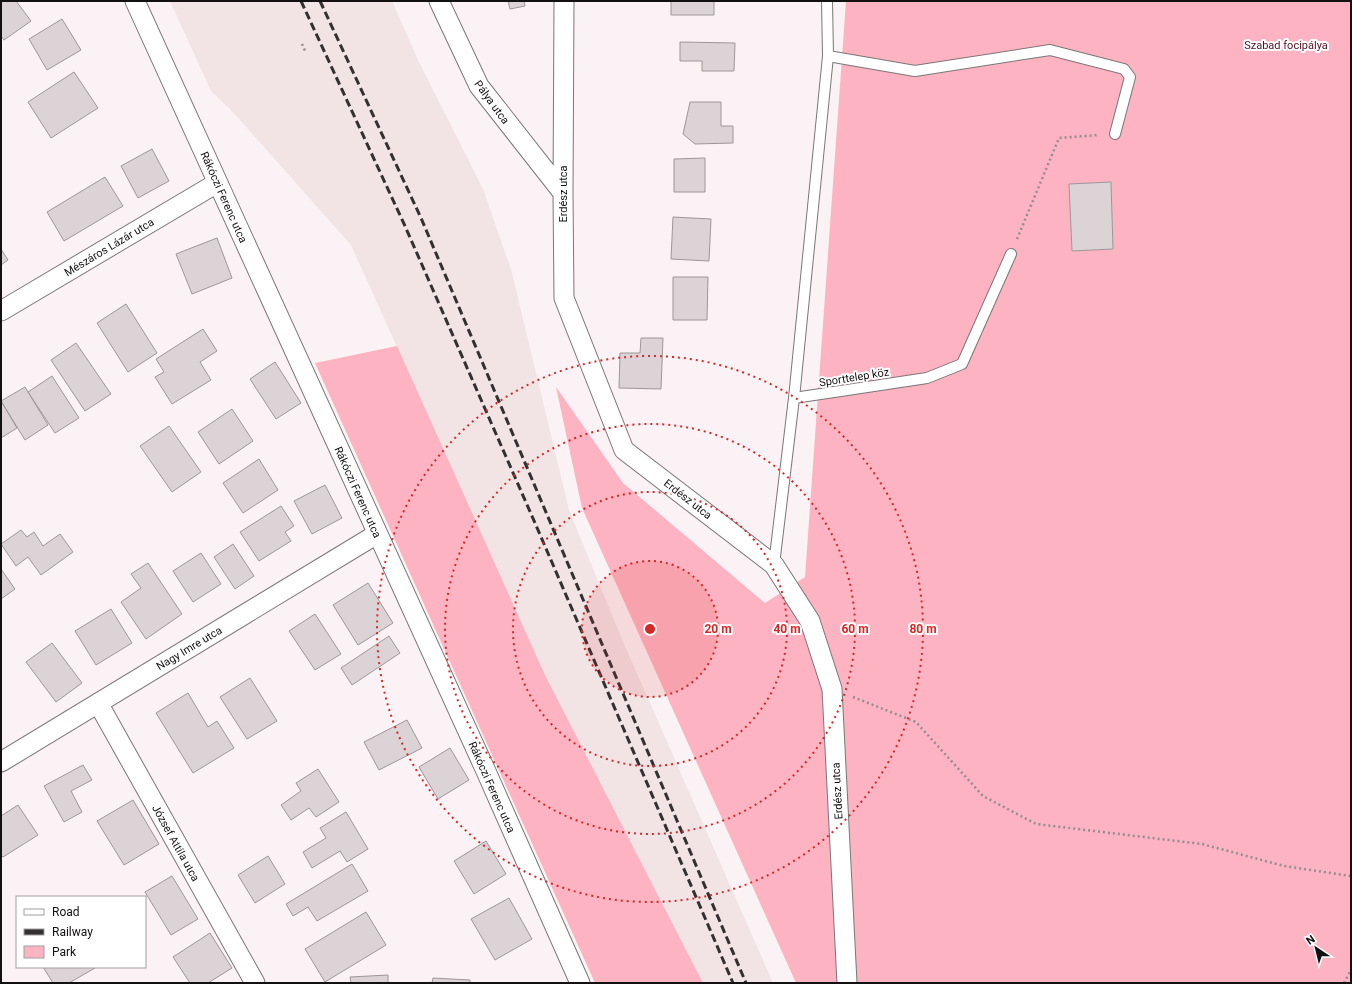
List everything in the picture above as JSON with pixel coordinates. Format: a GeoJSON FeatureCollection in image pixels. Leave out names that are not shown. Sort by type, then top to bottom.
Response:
{"type":"FeatureCollection","features":[{"type":"Feature","properties":{"kind":"street","name":"Rákóczi Ferenc utca"},"geometry":{"type":"LineString","coordinates":[[135,1],[580,983]]}},
{"type":"Feature","properties":{"kind":"street","name":"Pálya utca"},"geometry":{"type":"LineString","coordinates":[[439,1],[479,86],[563,193]]}},
{"type":"Feature","properties":{"kind":"street","name":"Erdész utca"},"geometry":{"type":"LineString","coordinates":[[564,1],[564,298],[624,450],[774,565],[810,621],[832,689],[847,983]]}},
{"type":"Feature","properties":{"kind":"street","name":"Mészáros Lázár utca"},"geometry":{"type":"LineString","coordinates":[[1,311],[217,183]]}},
{"type":"Feature","properties":{"kind":"street","name":"Nagy Imre utca"},"geometry":{"type":"LineString","coordinates":[[1,762],[377,534]]}},
{"type":"Feature","properties":{"kind":"street","name":"József Attila utca"},"geometry":{"type":"LineString","coordinates":[[98,703],[255,983]]}},
{"type":"Feature","properties":{"kind":"lane"},"geometry":{"type":"LineString","coordinates":[[774,565],[794,398],[828,56],[827,1]]}},
{"type":"Feature","properties":{"kind":"lane"},"geometry":{"type":"LineString","coordinates":[[828,56],[915,71],[1050,50],[1124,69],[1130,77],[1115,134]]}},
{"type":"Feature","properties":{"kind":"lane","name":"Sporttelep köz"},"geometry":{"type":"LineString","coordinates":[[794,398],[927,378],[962,364],[1011,254]]}},
{"type":"Feature","properties":{"kind":"path"},"geometry":{"type":"LineString","coordinates":[[302,44],[306,53]]}},
{"type":"Feature","properties":{"kind":"path"},"geometry":{"type":"LineString","coordinates":[[1011,254],[1059,138],[1115,134]]}},
{"type":"Feature","properties":{"kind":"path"},"geometry":{"type":"LineString","coordinates":[[832,689],[916,722],[983,796],[1036,824],[1202,844],[1284,866],[1351,876]]}},
{"type":"Feature","properties":{"kind":"path"},"geometry":{"type":"LineString","coordinates":[[1344,983],[1351,970]]}},
{"type":"Feature","properties":{"kind":"shaded area"},"geometry":{"type":"Polygon","coordinates":[[[170,1],[392,1],[418,60],[483,189],[511,269],[569,510],[624,644],[773,983],[703,983],[545,675],[351,245],[232,111],[211,91],[170,1]]]}},
{"type":"Feature","properties":{"kind":"green space","name":"Szabad focipálya"},"geometry":{"type":"Polygon","coordinates":[[[846,1],[1351,1],[1351,983],[796,983],[582,508],[556,387],[623,483],[765,603],[805,577],[846,1]]]}},
{"type":"Feature","properties":{"kind":"green space"},"geometry":{"type":"Polygon","coordinates":[[[397,346],[545,675],[703,983],[595,983],[315,363],[397,346]]]}},
{"type":"Feature","properties":{"kind":"building"},"geometry":{"type":"Polygon","coordinates":[[[1,1],[16,1],[31,21],[4,40],[1,36],[1,1]]]}},
{"type":"Feature","properties":{"kind":"building"},"geometry":{"type":"Polygon","coordinates":[[[508,1],[524,1],[525,6],[510,9],[508,1]]]}},
{"type":"Feature","properties":{"kind":"building"},"geometry":{"type":"Polygon","coordinates":[[[671,1],[714,1],[714,15],[671,15],[671,1]]]}},
{"type":"Feature","properties":{"kind":"building"},"geometry":{"type":"Polygon","coordinates":[[[62,19],[81,50],[47,70],[29,39],[62,19]]]}},
{"type":"Feature","properties":{"kind":"building"},"geometry":{"type":"Polygon","coordinates":[[[680,42],[735,43],[734,71],[702,71],[702,61],[680,61],[680,42]]]}},
{"type":"Feature","properties":{"kind":"building"},"geometry":{"type":"Polygon","coordinates":[[[74,72],[98,108],[51,138],[28,102],[74,72]]]}},
{"type":"Feature","properties":{"kind":"building"},"geometry":{"type":"Polygon","coordinates":[[[690,102],[721,102],[721,126],[733,126],[733,143],[695,144],[683,134],[690,102]]]}},
{"type":"Feature","properties":{"kind":"building"},"geometry":{"type":"Polygon","coordinates":[[[152,149],[169,181],[138,198],[121,166],[152,149]]]}},
{"type":"Feature","properties":{"kind":"building"},"geometry":{"type":"Polygon","coordinates":[[[705,158],[705,192],[674,192],[674,159],[705,158]]]}},
{"type":"Feature","properties":{"kind":"building"},"geometry":{"type":"Polygon","coordinates":[[[105,177],[123,206],[64,241],[47,212],[105,177]]]}},
{"type":"Feature","properties":{"kind":"building"},"geometry":{"type":"Polygon","coordinates":[[[1111,182],[1113,249],[1072,251],[1069,184],[1111,182]]]}},
{"type":"Feature","properties":{"kind":"building"},"geometry":{"type":"Polygon","coordinates":[[[673,217],[711,219],[709,261],[671,259],[673,217]]]}},
{"type":"Feature","properties":{"kind":"building"},"geometry":{"type":"Polygon","coordinates":[[[217,238],[232,278],[192,294],[176,254],[217,238]]]}},
{"type":"Feature","properties":{"kind":"building"},"geometry":{"type":"Polygon","coordinates":[[[1,249],[8,260],[1,265],[1,249]]]}},
{"type":"Feature","properties":{"kind":"building"},"geometry":{"type":"Polygon","coordinates":[[[673,277],[708,277],[707,320],[673,320],[673,277]]]}},
{"type":"Feature","properties":{"kind":"building"},"geometry":{"type":"Polygon","coordinates":[[[126,304],[157,353],[128,372],[97,323],[126,304]]]}},
{"type":"Feature","properties":{"kind":"building"},"geometry":{"type":"Polygon","coordinates":[[[203,329],[217,351],[200,362],[211,380],[172,404],[155,377],[164,372],[156,359],[203,329]]]}},
{"type":"Feature","properties":{"kind":"building"},"geometry":{"type":"Polygon","coordinates":[[[641,338],[663,338],[661,389],[619,388],[620,353],[640,353],[641,338]]]}},
{"type":"Feature","properties":{"kind":"building"},"geometry":{"type":"Polygon","coordinates":[[[76,343],[111,394],[85,411],[51,360],[76,343]]]}},
{"type":"Feature","properties":{"kind":"building"},"geometry":{"type":"Polygon","coordinates":[[[275,362],[301,403],[276,419],[250,379],[275,362]]]}},
{"type":"Feature","properties":{"kind":"building"},"geometry":{"type":"Polygon","coordinates":[[[52,376],[79,418],[55,433],[28,392],[52,376]]]}},
{"type":"Feature","properties":{"kind":"building"},"geometry":{"type":"Polygon","coordinates":[[[25,387],[48,425],[25,440],[1,401],[25,387]]]}},
{"type":"Feature","properties":{"kind":"building"},"geometry":{"type":"Polygon","coordinates":[[[1,401],[17,428],[1,438],[1,401]]]}},
{"type":"Feature","properties":{"kind":"building"},"geometry":{"type":"Polygon","coordinates":[[[232,409],[253,441],[219,464],[198,432],[232,409]]]}},
{"type":"Feature","properties":{"kind":"building"},"geometry":{"type":"Polygon","coordinates":[[[169,426],[201,472],[172,492],[140,446],[169,426]]]}},
{"type":"Feature","properties":{"kind":"building"},"geometry":{"type":"Polygon","coordinates":[[[259,459],[278,490],[243,513],[223,483],[259,459]]]}},
{"type":"Feature","properties":{"kind":"building"},"geometry":{"type":"Polygon","coordinates":[[[325,485],[342,518],[312,534],[294,501],[325,485]]]}},
{"type":"Feature","properties":{"kind":"building"},"geometry":{"type":"Polygon","coordinates":[[[281,506],[294,526],[285,532],[291,541],[259,561],[240,532],[281,506]]]}},
{"type":"Feature","properties":{"kind":"building"},"geometry":{"type":"Polygon","coordinates":[[[21,530],[27,537],[34,532],[43,546],[60,534],[73,552],[41,575],[28,557],[16,566],[1,544],[21,530]]]}},
{"type":"Feature","properties":{"kind":"building"},"geometry":{"type":"Polygon","coordinates":[[[233,544],[254,576],[235,589],[214,557],[233,544]]]}},
{"type":"Feature","properties":{"kind":"building"},"geometry":{"type":"Polygon","coordinates":[[[201,553],[221,584],[193,602],[173,571],[201,553]]]}},
{"type":"Feature","properties":{"kind":"building"},"geometry":{"type":"Polygon","coordinates":[[[148,563],[182,614],[146,639],[121,602],[141,588],[131,574],[148,563]]]}},
{"type":"Feature","properties":{"kind":"building"},"geometry":{"type":"Polygon","coordinates":[[[1,569],[15,589],[1,599],[1,569]]]}},
{"type":"Feature","properties":{"kind":"building"},"geometry":{"type":"Polygon","coordinates":[[[368,583],[393,623],[358,645],[333,605],[368,583]]]}},
{"type":"Feature","properties":{"kind":"building"},"geometry":{"type":"Polygon","coordinates":[[[111,609],[132,643],[96,665],[75,631],[111,609]]]}},
{"type":"Feature","properties":{"kind":"building"},"geometry":{"type":"Polygon","coordinates":[[[315,614],[341,654],[315,670],[289,631],[315,614]]]}},
{"type":"Feature","properties":{"kind":"building"},"geometry":{"type":"Polygon","coordinates":[[[389,636],[400,653],[352,685],[341,668],[389,636]]]}},
{"type":"Feature","properties":{"kind":"building"},"geometry":{"type":"Polygon","coordinates":[[[52,643],[82,683],[56,702],[26,662],[52,643]]]}},
{"type":"Feature","properties":{"kind":"building"},"geometry":{"type":"Polygon","coordinates":[[[250,678],[277,721],[247,739],[220,697],[250,678]]]}},
{"type":"Feature","properties":{"kind":"building"},"geometry":{"type":"Polygon","coordinates":[[[188,693],[208,727],[217,721],[234,748],[193,773],[156,713],[188,693]]]}},
{"type":"Feature","properties":{"kind":"building"},"geometry":{"type":"Polygon","coordinates":[[[407,720],[422,748],[379,770],[364,742],[407,720]]]}},
{"type":"Feature","properties":{"kind":"building"},"geometry":{"type":"Polygon","coordinates":[[[450,748],[469,780],[438,799],[419,767],[450,748]]]}},
{"type":"Feature","properties":{"kind":"building"},"geometry":{"type":"Polygon","coordinates":[[[83,765],[92,780],[71,791],[82,812],[64,822],[44,786],[83,765]]]}},
{"type":"Feature","properties":{"kind":"building"},"geometry":{"type":"Polygon","coordinates":[[[318,769],[339,802],[316,817],[309,808],[291,820],[281,805],[301,791],[296,783],[318,769]]]}},
{"type":"Feature","properties":{"kind":"building"},"geometry":{"type":"Polygon","coordinates":[[[133,800],[159,844],[124,865],[97,821],[133,800]]]}},
{"type":"Feature","properties":{"kind":"building"},"geometry":{"type":"Polygon","coordinates":[[[18,805],[38,835],[3,857],[1,855],[1,816],[18,805]]]}},
{"type":"Feature","properties":{"kind":"building"},"geometry":{"type":"Polygon","coordinates":[[[346,812],[368,849],[347,862],[340,851],[312,868],[303,852],[326,838],[320,828],[346,812]]]}},
{"type":"Feature","properties":{"kind":"building"},"geometry":{"type":"Polygon","coordinates":[[[486,841],[506,874],[474,894],[454,861],[486,841]]]}},
{"type":"Feature","properties":{"kind":"building"},"geometry":{"type":"Polygon","coordinates":[[[268,856],[285,884],[255,903],[238,875],[268,856]]]}},
{"type":"Feature","properties":{"kind":"building"},"geometry":{"type":"Polygon","coordinates":[[[352,864],[368,891],[317,921],[308,907],[293,916],[286,904],[352,864]]]}},
{"type":"Feature","properties":{"kind":"building"},"geometry":{"type":"Polygon","coordinates":[[[172,876],[198,919],[171,935],[145,892],[172,876]]]}},
{"type":"Feature","properties":{"kind":"building"},"geometry":{"type":"Polygon","coordinates":[[[509,898],[532,939],[495,960],[471,919],[509,898]]]}},
{"type":"Feature","properties":{"kind":"building"},"geometry":{"type":"Polygon","coordinates":[[[366,912],[386,945],[325,982],[305,949],[366,912]]]}},
{"type":"Feature","properties":{"kind":"building"},"geometry":{"type":"Polygon","coordinates":[[[210,933],[232,968],[208,983],[190,983],[173,957],[210,933]]]}},
{"type":"Feature","properties":{"kind":"building"},"geometry":{"type":"Polygon","coordinates":[[[44,968],[95,968],[69,983],[53,983],[44,968]]]}},
{"type":"Feature","properties":{"kind":"building"},"geometry":{"type":"Polygon","coordinates":[[[388,975],[388,983],[351,983],[350,977],[388,975]]]}},
{"type":"Feature","properties":{"kind":"building"},"geometry":{"type":"Polygon","coordinates":[[[433,978],[470,980],[470,983],[432,983],[433,978]]]}},
{"type":"Feature","properties":{"kind":"railway"},"geometry":{"type":"LineString","coordinates":[[301,1],[405,226],[535,523],[733,983]]}},
{"type":"Feature","properties":{"kind":"railway"},"geometry":{"type":"LineString","coordinates":[[320,1],[421,218],[746,983]]}}]}
